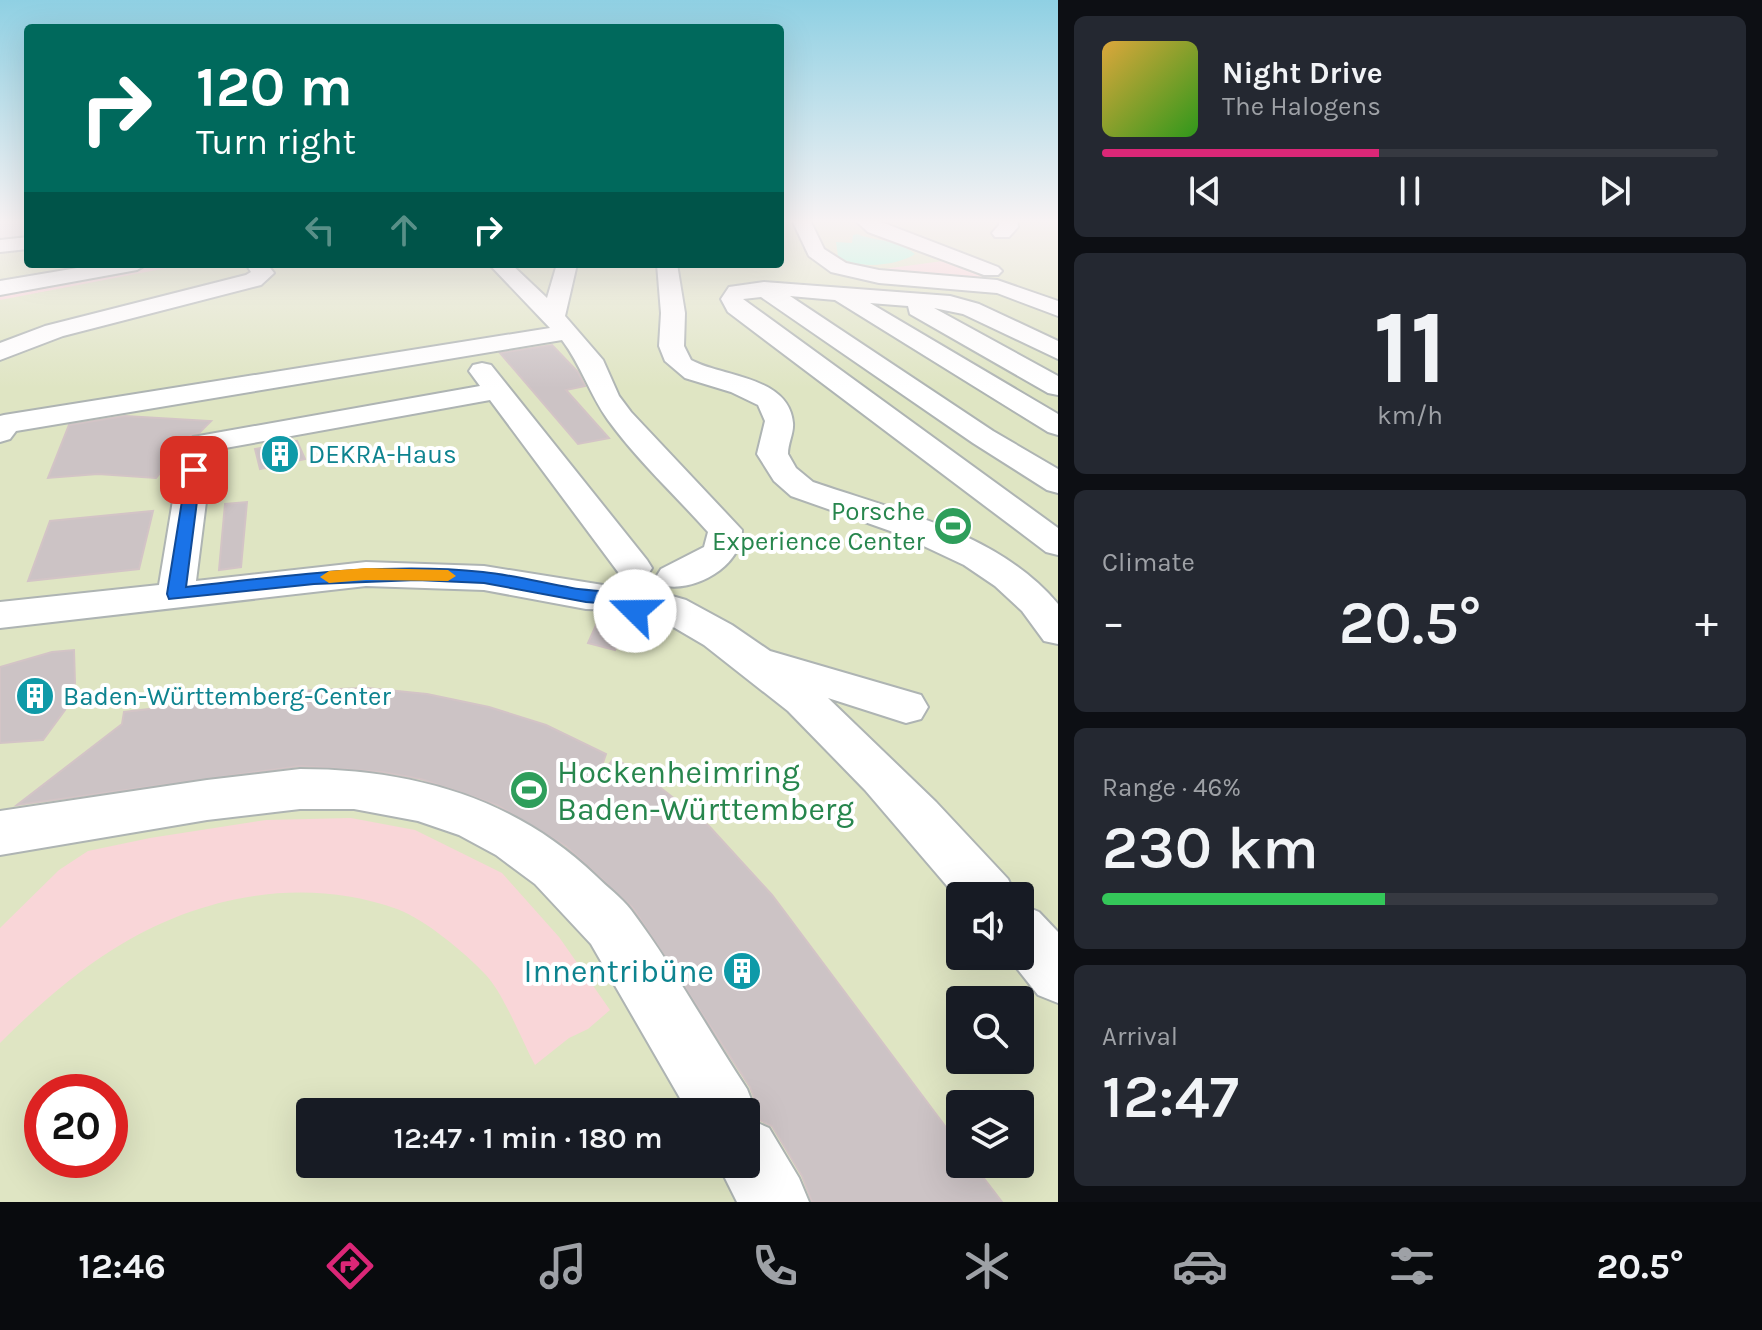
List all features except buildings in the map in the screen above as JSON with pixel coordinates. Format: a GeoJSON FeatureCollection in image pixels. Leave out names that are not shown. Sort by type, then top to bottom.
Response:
{"type":"FeatureCollection","features":[{"type":"Feature","properties":{"kind":"lane"},"geometry":{"type":"LineString","coordinates":[[0,288],[68,276]]}},
{"type":"Feature","properties":{"kind":"lane"},"geometry":{"type":"LineString","coordinates":[[0,352],[54,331],[86,325],[147,305],[259,276]]}},
{"type":"Feature","properties":{"kind":"lane"},"geometry":{"type":"LineString","coordinates":[[511,276],[590,360],[606,397],[621,418],[725,530],[727,538],[721,550],[673,593]]}},
{"type":"Feature","properties":{"kind":"lane"},"geometry":{"type":"LineString","coordinates":[[560,325],[566,276]]}},
{"type":"Feature","properties":{"kind":"lane"},"geometry":{"type":"LineString","coordinates":[[669,276],[673,311],[672,354],[679,363],[694,371],[750,390],[768,400],[776,410],[779,424],[771,447],[774,461],[784,475],[802,489],[946,543],[999,570],[1033,598],[1058,631]]}},
{"type":"Feature","properties":{"kind":"lane"},"geometry":{"type":"LineString","coordinates":[[784,276],[764,289],[737,292],[733,303],[1058,544]]}},
{"type":"Feature","properties":{"kind":"lane"},"geometry":{"type":"LineString","coordinates":[[815,276],[908,359]]}},
{"type":"Feature","properties":{"kind":"lane"},"geometry":{"type":"LineString","coordinates":[[817,276],[845,299],[1058,426]]}},
{"type":"Feature","properties":{"kind":"lane"},"geometry":{"type":"LineString","coordinates":[[835,276],[856,283],[987,298],[1058,325]]}},
{"type":"Feature","properties":{"kind":"lane"},"geometry":{"type":"LineString","coordinates":[[897,276],[992,286],[1058,309]]}},
{"type":"Feature","properties":{"kind":"lane"},"geometry":{"type":"LineString","coordinates":[[1004,276],[1058,296]]}},
{"type":"Feature","properties":{"kind":"lane"},"geometry":{"type":"LineString","coordinates":[[764,289],[983,437],[1058,483]]}},
{"type":"Feature","properties":{"kind":"lane"},"geometry":{"type":"LineString","coordinates":[[841,293],[971,309],[1058,351]]}},
{"type":"Feature","properties":{"kind":"lane"},"geometry":{"type":"LineString","coordinates":[[898,298],[1058,387]]}},
{"type":"Feature","properties":{"kind":"lane"},"geometry":{"type":"LineString","coordinates":[[86,325],[112,305]]}},
{"type":"Feature","properties":{"kind":"lane"},"geometry":{"type":"LineString","coordinates":[[4,425],[465,349],[560,325]]}},
{"type":"Feature","properties":{"kind":"lane"},"geometry":{"type":"LineString","coordinates":[[465,349],[625,583]]}},
{"type":"Feature","properties":{"kind":"lane"},"geometry":{"type":"LineString","coordinates":[[213,390],[225,438]]}},
{"type":"Feature","properties":{"kind":"lane"},"geometry":{"type":"LineString","coordinates":[[176,594],[194,470],[193,453],[204,443],[496,391]]}},
{"type":"Feature","properties":{"kind":"lane"},"geometry":{"type":"LineString","coordinates":[[0,616],[304,579],[417,574],[484,578],[586,597],[656,569],[697,622],[759,664],[881,779],[976,882]]}},
{"type":"Feature","properties":{"kind":"lane"},"geometry":{"type":"LineString","coordinates":[[759,664],[795,671],[906,707]]}},
{"type":"Feature","properties":{"kind":"lane"},"geometry":{"type":"LineString","coordinates":[[0,833],[178,804],[300,789],[354,789],[418,801],[475,819],[514,840],[553,868],[610,926],[715,1098]]}},
{"type":"Feature","properties":{"kind":"lane"},"geometry":{"type":"LineString","coordinates":[[1034,947],[1058,975]]}},
{"type":"Feature","properties":{"kind":"lane"},"geometry":{"type":"LineString","coordinates":[[760,1176],[775,1202]]}},
{"type":"Feature","properties":{"kind":"shaded area","name":"Hockenheimring Baden-Württemberg"},"geometry":{"type":"Polygon","coordinates":[[[0,276],[1058,276],[1058,1202],[0,1202],[0,276]]]}},
{"type":"Feature","properties":{"kind":"sand"},"geometry":{"type":"Polygon","coordinates":[[[90,276],[125,276],[0,300],[0,292],[90,276]]]}},
{"type":"Feature","properties":{"kind":"sand"},"geometry":{"type":"Polygon","coordinates":[[[936,276],[980,276],[995,282],[936,276]]]}},
{"type":"Feature","properties":{"kind":"sand"},"geometry":{"type":"Polygon","coordinates":[[[351,818],[415,830],[502,873],[559,937],[610,1010],[535,1065],[492,982],[444,937],[397,909],[324,893],[287,893],[250,896],[214,904],[144,931],[82,970],[0,1043],[0,928],[59,870],[88,851],[266,820],[351,818]]]}},
{"type":"Feature","properties":{"kind":"slow traffic"},"geometry":{"type":"LineString","coordinates":[[329,577],[366,574],[448,576]]}},
{"type":"Feature","properties":{"kind":"place","name":"DEKRA-Haus"},"geometry":{"type":"Point","coordinates":[280,454]}},
{"type":"Feature","properties":{"kind":"place","name":"Porsche Experience Center"},"geometry":{"type":"Point","coordinates":[953,526]}},
{"type":"Feature","properties":{"kind":"place","name":"Baden-Württemberg-Center"},"geometry":{"type":"Point","coordinates":[35,696]}},
{"type":"Feature","properties":{"kind":"place","name":"Hockenheimring Baden-Württemberg"},"geometry":{"type":"Point","coordinates":[529,790]}},
{"type":"Feature","properties":{"kind":"place","name":"Innentribüne"},"geometry":{"type":"Point","coordinates":[742,971]}},
{"type":"Feature","properties":{"kind":"route"},"geometry":{"type":"LineString","coordinates":[[194,470],[176,594],[288,580],[417,574],[484,578],[586,597],[615,598],[635,611]]}}]}
